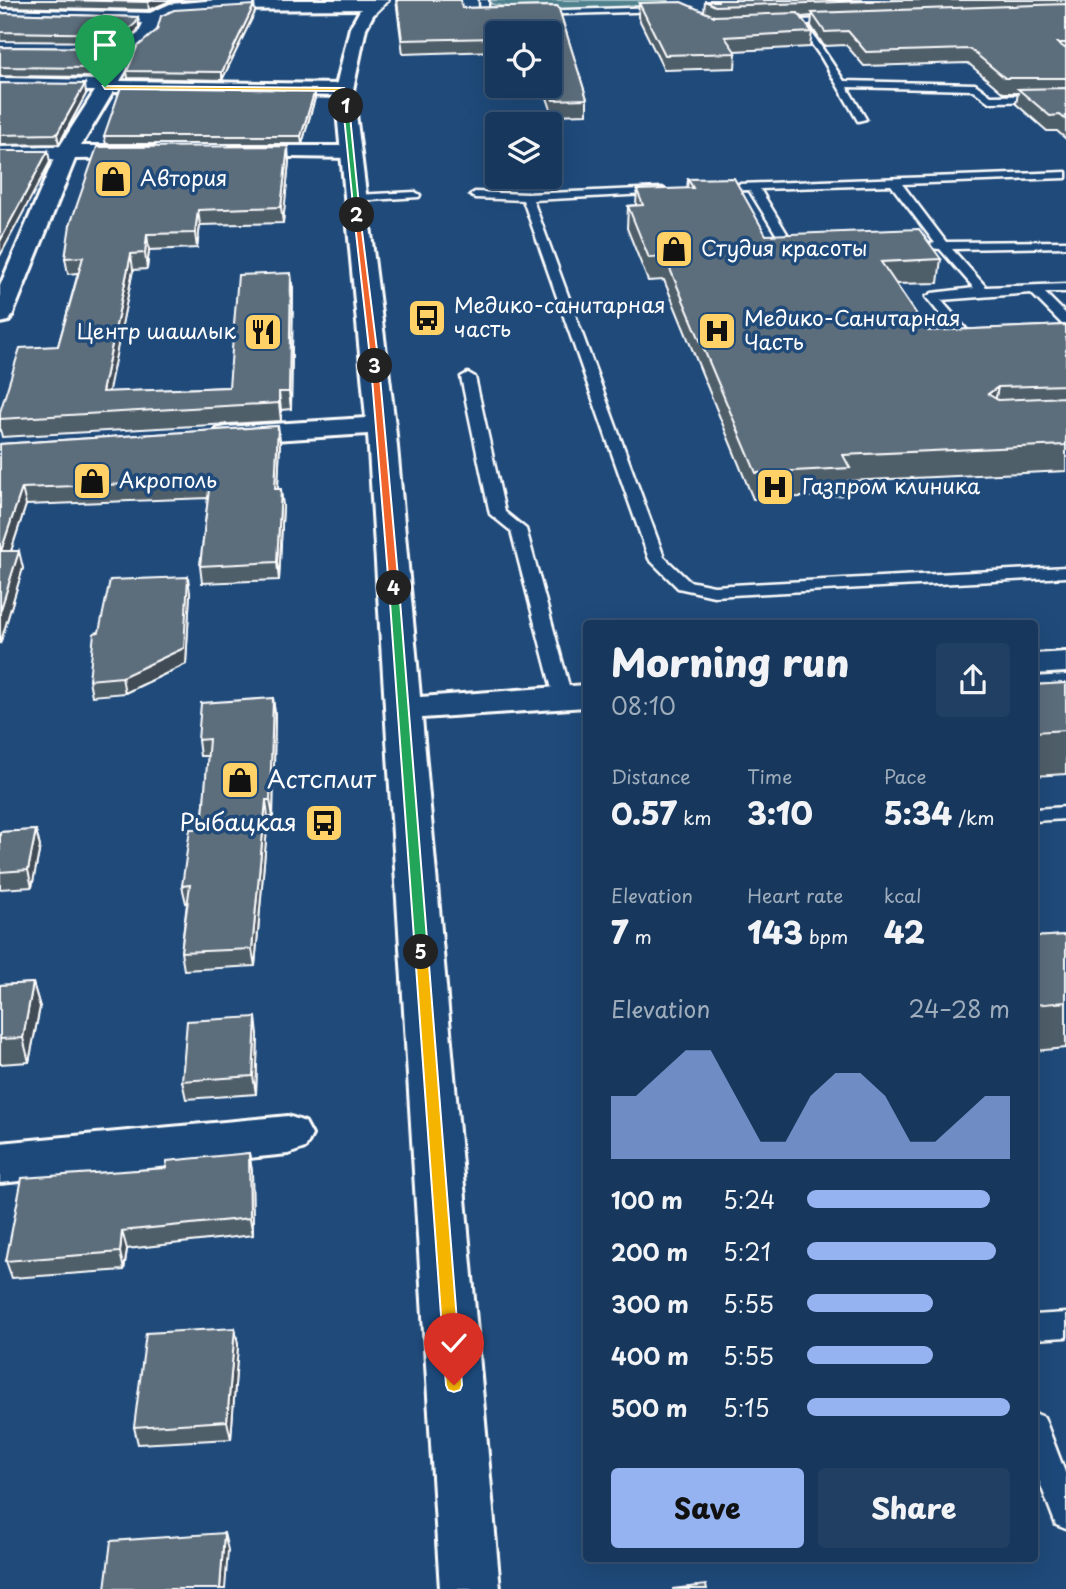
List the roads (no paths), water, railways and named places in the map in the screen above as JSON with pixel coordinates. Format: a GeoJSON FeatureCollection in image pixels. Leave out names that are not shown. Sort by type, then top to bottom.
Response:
{"type":"FeatureCollection","features":[{"type":"Feature","properties":{"kind":"street"},"geometry":{"type":"LineString","coordinates":[[0,14],[153,18],[170,9],[218,5],[378,2]]}},
{"type":"Feature","properties":{"kind":"street"},"geometry":{"type":"LineString","coordinates":[[378,2],[358,27],[344,90],[381,425],[470,1589]]}},
{"type":"Feature","properties":{"kind":"street"},"geometry":{"type":"LineString","coordinates":[[0,316],[67,152],[129,50],[147,35],[153,18]]}},
{"type":"Feature","properties":{"kind":"street"},"geometry":{"type":"LineString","coordinates":[[103,50],[129,50]]}},
{"type":"Feature","properties":{"kind":"street"},"geometry":{"type":"LineString","coordinates":[[0,84],[344,90]]}},
{"type":"Feature","properties":{"kind":"street"},"geometry":{"type":"LineString","coordinates":[[0,153],[175,152]]}},
{"type":"Feature","properties":{"kind":"street"},"geometry":{"type":"LineString","coordinates":[[215,152],[350,152]]}},
{"type":"Feature","properties":{"kind":"street"},"geometry":{"type":"LineString","coordinates":[[12,229],[36,229]]}},
{"type":"Feature","properties":{"kind":"street"},"geometry":{"type":"LineString","coordinates":[[202,436],[381,425]]}},
{"type":"Feature","properties":{"kind":"street"},"geometry":{"type":"LineString","coordinates":[[1038,664],[1066,662]]}},
{"type":"Feature","properties":{"kind":"street"},"geometry":{"type":"LineString","coordinates":[[403,709],[575,696]]}},
{"type":"Feature","properties":{"kind":"street"},"geometry":{"type":"LineString","coordinates":[[0,1163],[288,1135]]}},
{"type":"Feature","properties":{"kind":"lane"},"geometry":{"type":"LineString","coordinates":[[484,0],[484,14],[512,13]]}},
{"type":"Feature","properties":{"kind":"lane"},"geometry":{"type":"LineString","coordinates":[[526,13],[677,9]]}},
{"type":"Feature","properties":{"kind":"lane"},"geometry":{"type":"LineString","coordinates":[[788,23],[840,21]]}},
{"type":"Feature","properties":{"kind":"lane"},"geometry":{"type":"LineString","coordinates":[[800,22],[861,119]]}},
{"type":"Feature","properties":{"kind":"lane"},"geometry":{"type":"LineString","coordinates":[[841,84],[975,87],[989,99],[1066,99]]}},
{"type":"Feature","properties":{"kind":"lane"},"geometry":{"type":"LineString","coordinates":[[700,189],[1066,175]]}},
{"type":"Feature","properties":{"kind":"lane"},"geometry":{"type":"LineString","coordinates":[[893,180],[943,246],[983,291]]}},
{"type":"Feature","properties":{"kind":"lane"},"geometry":{"type":"LineString","coordinates":[[753,187],[790,248],[818,247]]}},
{"type":"Feature","properties":{"kind":"lane"},"geometry":{"type":"LineString","coordinates":[[475,195],[527,197],[673,190]]}},
{"type":"Feature","properties":{"kind":"lane"},"geometry":{"type":"LineString","coordinates":[[355,198],[415,195]]}},
{"type":"Feature","properties":{"kind":"lane"},"geometry":{"type":"LineString","coordinates":[[527,197],[657,559],[684,585],[714,592],[1066,572]]}},
{"type":"Feature","properties":{"kind":"lane"},"geometry":{"type":"LineString","coordinates":[[915,246],[1066,244]]}},
{"type":"Feature","properties":{"kind":"lane"},"geometry":{"type":"LineString","coordinates":[[993,341],[969,341],[932,297],[983,291],[1066,288]]}},
{"type":"Feature","properties":{"kind":"lane"},"geometry":{"type":"LineString","coordinates":[[1034,289],[1066,321]]}},
{"type":"Feature","properties":{"kind":"lane"},"geometry":{"type":"LineString","coordinates":[[468,377],[498,514],[518,529],[575,696]]}},
{"type":"Feature","properties":{"kind":"lane"},"geometry":{"type":"LineString","coordinates":[[1038,815],[1066,813]]}},
{"type":"Feature","properties":{"kind":"lane"},"geometry":{"type":"LineString","coordinates":[[1038,1327],[1066,1325]]}},
{"type":"Feature","properties":{"kind":"lane"},"geometry":{"type":"LineString","coordinates":[[1038,1437],[1066,1515]]}},
{"type":"Feature","properties":{"kind":"place","name":"Автория"},"geometry":{"type":"Point","coordinates":[113,179]}},
{"type":"Feature","properties":{"kind":"place","name":"Студия красоты"},"geometry":{"type":"Point","coordinates":[674,249]}},
{"type":"Feature","properties":{"kind":"place","name":"Медико-санитарная часть"},"geometry":{"type":"Point","coordinates":[427,318]}},
{"type":"Feature","properties":{"kind":"place","name":"Медико-Санитарная Часть"},"geometry":{"type":"Point","coordinates":[717,331]}},
{"type":"Feature","properties":{"kind":"place","name":"Центр шашлык"},"geometry":{"type":"Point","coordinates":[263,332]}},
{"type":"Feature","properties":{"kind":"place","name":"Акрополь"},"geometry":{"type":"Point","coordinates":[92,481]}},
{"type":"Feature","properties":{"kind":"place","name":"Газпром клиника"},"geometry":{"type":"Point","coordinates":[775,487]}},
{"type":"Feature","properties":{"kind":"place","name":"Астсплит"},"geometry":{"type":"Point","coordinates":[240,780]}},
{"type":"Feature","properties":{"kind":"place","name":"Рыбацкая"},"geometry":{"type":"Point","coordinates":[324,823]}}]}
